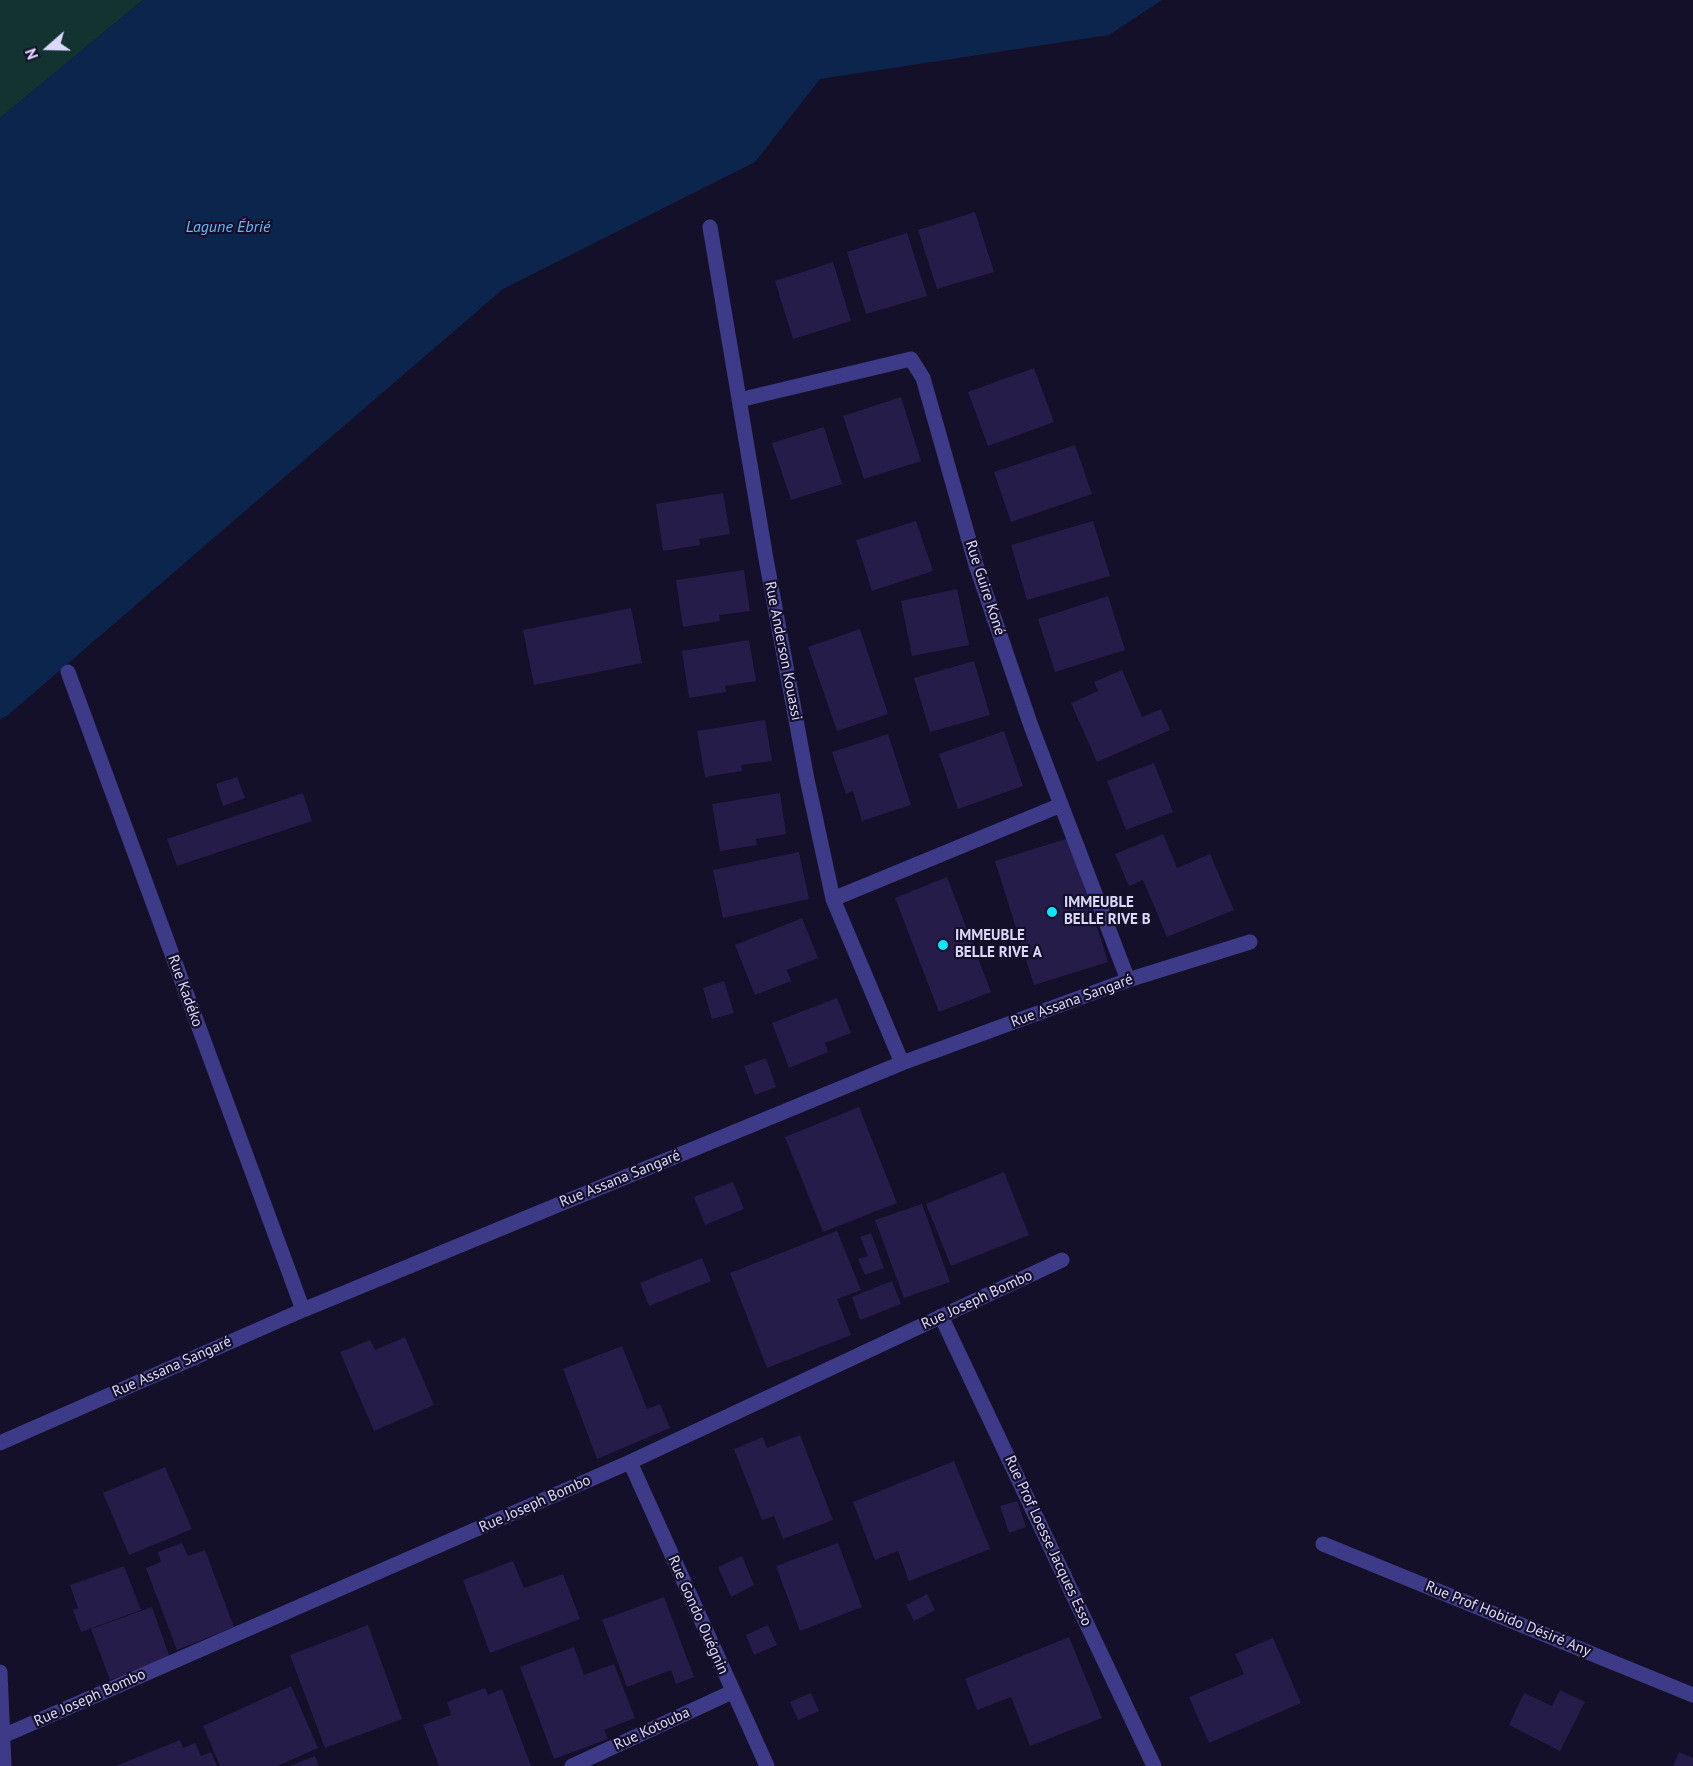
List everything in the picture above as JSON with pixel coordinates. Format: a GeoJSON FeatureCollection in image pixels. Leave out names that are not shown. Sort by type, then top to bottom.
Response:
{"type":"FeatureCollection","features":[{"type":"Feature","properties":{"kind":"street","name":"Rue Anderson Kouassi"},"geometry":{"type":"LineString","coordinates":[[710,227],[768,571],[807,779],[833,898],[902,1063]]}},
{"type":"Feature","properties":{"kind":"street","name":"Rue Guire Koné"},"geometry":{"type":"LineString","coordinates":[[739,400],[911,359],[922,378],[976,565],[1030,726],[1128,980]]}},
{"type":"Feature","properties":{"kind":"street","name":"Rue Kadéko"},"geometry":{"type":"LineString","coordinates":[[68,672],[303,1310]]}},
{"type":"Feature","properties":{"kind":"street"},"geometry":{"type":"LineString","coordinates":[[833,898],[1061,805]]}},
{"type":"Feature","properties":{"kind":"street","name":"Rue Assana Sangaré"},"geometry":{"type":"LineString","coordinates":[[0,1443],[303,1310],[902,1063],[1128,980],[1250,942]]}},
{"type":"Feature","properties":{"kind":"street","name":"Rue Joseph Bombo"},"geometry":{"type":"LineString","coordinates":[[3,1736],[630,1462],[1062,1260]]}},
{"type":"Feature","properties":{"kind":"street","name":"Rue Prof Loesse Jacques Esso"},"geometry":{"type":"LineString","coordinates":[[941,1316],[1154,1766]]}},
{"type":"Feature","properties":{"kind":"street","name":"Rue Gondo Ouégnin"},"geometry":{"type":"LineString","coordinates":[[630,1462],[767,1766]]}},
{"type":"Feature","properties":{"kind":"street","name":"Rue Prof Hobido Désiré Any"},"geometry":{"type":"LineString","coordinates":[[1323,1544],[1693,1695]]}},
{"type":"Feature","properties":{"kind":"street"},"geometry":{"type":"LineString","coordinates":[[0,1672],[4,1766]]}},
{"type":"Feature","properties":{"kind":"street","name":"Rue Kotouba"},"geometry":{"type":"LineString","coordinates":[[572,1766],[732,1692]]}},
{"type":"Feature","properties":{"kind":"green space"},"geometry":{"type":"Polygon","coordinates":[[[0,0],[143,0],[0,118],[0,0]]]}},
{"type":"Feature","properties":{"kind":"water","name":"Lagune Ébrié"},"geometry":{"type":"Polygon","coordinates":[[[143,0],[1162,0],[1109,35],[820,79],[755,162],[503,289],[8,715],[0,719],[0,118],[143,0]]]}},
{"type":"Feature","properties":{"kind":"building"},"geometry":{"type":"Polygon","coordinates":[[[975,212],[994,272],[937,289],[918,230],[975,212]]]}},
{"type":"Feature","properties":{"kind":"building"},"geometry":{"type":"Polygon","coordinates":[[[907,233],[927,296],[866,314],[847,252],[907,233]]]}},
{"type":"Feature","properties":{"kind":"building"},"geometry":{"type":"Polygon","coordinates":[[[833,262],[851,321],[793,339],[775,281],[833,262]]]}},
{"type":"Feature","properties":{"kind":"building"},"geometry":{"type":"Polygon","coordinates":[[[1034,368],[1054,422],[988,446],[968,392],[1034,368]]]}},
{"type":"Feature","properties":{"kind":"building"},"geometry":{"type":"Polygon","coordinates":[[[901,397],[921,461],[864,479],[843,416],[901,397]]]}},
{"type":"Feature","properties":{"kind":"building"},"geometry":{"type":"Polygon","coordinates":[[[824,427],[842,484],[791,500],[772,443],[824,427]]]}},
{"type":"Feature","properties":{"kind":"building"},"geometry":{"type":"Polygon","coordinates":[[[1075,445],[1092,494],[1011,522],[994,472],[1075,445]]]}},
{"type":"Feature","properties":{"kind":"building"},"geometry":{"type":"Polygon","coordinates":[[[723,493],[730,534],[699,539],[700,545],[663,551],[656,504],[723,493]]]}},
{"type":"Feature","properties":{"kind":"building"},"geometry":{"type":"Polygon","coordinates":[[[916,521],[933,571],[872,591],[856,540],[916,521]]]}},
{"type":"Feature","properties":{"kind":"building"},"geometry":{"type":"Polygon","coordinates":[[[1093,521],[1110,576],[1027,600],[1011,545],[1093,521]]]}},
{"type":"Feature","properties":{"kind":"building"},"geometry":{"type":"Polygon","coordinates":[[[744,570],[750,611],[719,615],[720,621],[683,627],[676,580],[744,570]]]}},
{"type":"Feature","properties":{"kind":"building"},"geometry":{"type":"Polygon","coordinates":[[[957,589],[969,645],[912,656],[901,601],[957,589]]]}},
{"type":"Feature","properties":{"kind":"building"},"geometry":{"type":"Polygon","coordinates":[[[1108,596],[1125,650],[1055,672],[1038,619],[1108,596]]]}},
{"type":"Feature","properties":{"kind":"building"},"geometry":{"type":"Polygon","coordinates":[[[631,608],[642,663],[534,685],[523,630],[631,608]]]}},
{"type":"Feature","properties":{"kind":"building"},"geometry":{"type":"Polygon","coordinates":[[[860,629],[888,714],[837,731],[808,647],[860,629]]]}},
{"type":"Feature","properties":{"kind":"building"},"geometry":{"type":"Polygon","coordinates":[[[749,640],[756,681],[725,686],[726,692],[689,698],[682,651],[749,640]]]}},
{"type":"Feature","properties":{"kind":"building"},"geometry":{"type":"Polygon","coordinates":[[[974,661],[990,715],[930,732],[914,678],[974,661]]]}},
{"type":"Feature","properties":{"kind":"building"},"geometry":{"type":"Polygon","coordinates":[[[1122,670],[1142,717],[1161,709],[1170,730],[1097,762],[1071,703],[1098,691],[1094,682],[1122,670]]]}},
{"type":"Feature","properties":{"kind":"building"},"geometry":{"type":"Polygon","coordinates":[[[765,720],[772,761],[741,765],[742,771],[705,777],[697,731],[765,720]]]}},
{"type":"Feature","properties":{"kind":"building"},"geometry":{"type":"Polygon","coordinates":[[[1004,731],[1023,786],[958,809],[939,754],[1004,731]]]}},
{"type":"Feature","properties":{"kind":"building"},"geometry":{"type":"Polygon","coordinates":[[[888,734],[911,805],[862,821],[853,791],[846,794],[832,752],[888,734]]]}},
{"type":"Feature","properties":{"kind":"building"},"geometry":{"type":"Polygon","coordinates":[[[1154,763],[1173,812],[1126,830],[1107,781],[1154,763]]]}},
{"type":"Feature","properties":{"kind":"building"},"geometry":{"type":"Polygon","coordinates":[[[237,777],[245,798],[223,806],[216,784],[237,777]]]}},
{"type":"Feature","properties":{"kind":"building"},"geometry":{"type":"Polygon","coordinates":[[[303,793],[312,821],[177,866],[167,839],[303,793]]]}},
{"type":"Feature","properties":{"kind":"building"},"geometry":{"type":"Polygon","coordinates":[[[780,793],[786,834],[756,839],[757,845],[720,851],[712,804],[780,793]]]}},
{"type":"Feature","properties":{"kind":"building"},"geometry":{"type":"Polygon","coordinates":[[[1163,834],[1177,868],[1210,854],[1234,910],[1167,937],[1143,880],[1129,886],[1115,854],[1163,834]]]}},
{"type":"Feature","properties":{"kind":"building","name":"IMMEUBLE BELLE RIVE B"},"geometry":{"type":"Polygon","coordinates":[[[1069,838],[1108,962],[1034,985],[995,861],[1069,838]]]}},
{"type":"Feature","properties":{"kind":"building"},"geometry":{"type":"Polygon","coordinates":[[[799,852],[809,899],[723,918],[713,870],[799,852]]]}},
{"type":"Feature","properties":{"kind":"building","name":"IMMEUBLE BELLE RIVE A"},"geometry":{"type":"Polygon","coordinates":[[[947,877],[991,992],[939,1012],[895,898],[947,877]]]}},
{"type":"Feature","properties":{"kind":"building"},"geometry":{"type":"Polygon","coordinates":[[[802,918],[818,958],[787,970],[791,981],[755,995],[735,945],[802,918]]]}},
{"type":"Feature","properties":{"kind":"building"},"geometry":{"type":"Polygon","coordinates":[[[724,981],[734,1013],[712,1019],[703,988],[724,981]]]}},
{"type":"Feature","properties":{"kind":"building"},"geometry":{"type":"Polygon","coordinates":[[[837,998],[851,1033],[825,1043],[828,1052],[789,1068],[772,1023],[837,998]]]}},
{"type":"Feature","properties":{"kind":"building"},"geometry":{"type":"Polygon","coordinates":[[[766,1058],[776,1087],[755,1095],[744,1066],[766,1058]]]}},
{"type":"Feature","properties":{"kind":"building"},"geometry":{"type":"Polygon","coordinates":[[[859,1107],[897,1203],[823,1232],[785,1137],[859,1107]]]}},
{"type":"Feature","properties":{"kind":"building"},"geometry":{"type":"Polygon","coordinates":[[[1004,1172],[1029,1235],[951,1266],[926,1204],[1004,1172]]]}},
{"type":"Feature","properties":{"kind":"building"},"geometry":{"type":"Polygon","coordinates":[[[733,1182],[744,1209],[705,1225],[694,1197],[733,1182]]]}},
{"type":"Feature","properties":{"kind":"building"},"geometry":{"type":"Polygon","coordinates":[[[922,1204],[950,1282],[904,1298],[875,1220],[922,1204]]]}},
{"type":"Feature","properties":{"kind":"building"},"geometry":{"type":"Polygon","coordinates":[[[837,1231],[861,1290],[837,1299],[851,1335],[767,1368],[730,1273],[837,1231]]]}},
{"type":"Feature","properties":{"kind":"building"},"geometry":{"type":"Polygon","coordinates":[[[871,1233],[884,1268],[865,1275],[858,1259],[868,1256],[860,1237],[871,1233]]]}},
{"type":"Feature","properties":{"kind":"building"},"geometry":{"type":"Polygon","coordinates":[[[702,1258],[711,1281],[649,1306],[640,1283],[702,1258]]]}},
{"type":"Feature","properties":{"kind":"building"},"geometry":{"type":"Polygon","coordinates":[[[892,1281],[901,1304],[860,1320],[852,1297],[892,1281]]]}},
{"type":"Feature","properties":{"kind":"building"},"geometry":{"type":"Polygon","coordinates":[[[405,1337],[434,1405],[374,1431],[340,1352],[370,1340],[375,1350],[405,1337]]]}},
{"type":"Feature","properties":{"kind":"building"},"geometry":{"type":"Polygon","coordinates":[[[622,1346],[647,1409],[660,1404],[670,1428],[597,1459],[563,1369],[622,1346]]]}},
{"type":"Feature","properties":{"kind":"building"},"geometry":{"type":"Polygon","coordinates":[[[800,1435],[833,1520],[783,1539],[774,1516],[762,1520],[734,1449],[763,1437],[767,1448],[800,1435]]]}},
{"type":"Feature","properties":{"kind":"building"},"geometry":{"type":"Polygon","coordinates":[[[954,1461],[990,1549],[909,1581],[898,1551],[875,1560],[853,1502],[954,1461]]]}},
{"type":"Feature","properties":{"kind":"building"},"geometry":{"type":"Polygon","coordinates":[[[165,1467],[192,1529],[129,1555],[103,1493],[165,1467]]]}},
{"type":"Feature","properties":{"kind":"building"},"geometry":{"type":"Polygon","coordinates":[[[1017,1501],[1026,1527],[1009,1533],[1000,1506],[1017,1501]]]}},
{"type":"Feature","properties":{"kind":"building"},"geometry":{"type":"Polygon","coordinates":[[[182,1543],[188,1556],[205,1550],[234,1627],[177,1650],[146,1568],[161,1562],[158,1552],[182,1543]]]}},
{"type":"Feature","properties":{"kind":"building"},"geometry":{"type":"Polygon","coordinates":[[[838,1543],[862,1607],[800,1631],[776,1566],[838,1543]]]}},
{"type":"Feature","properties":{"kind":"building"},"geometry":{"type":"Polygon","coordinates":[[[742,1556],[754,1585],[731,1597],[718,1567],[742,1556]]]}},
{"type":"Feature","properties":{"kind":"building"},"geometry":{"type":"Polygon","coordinates":[[[513,1561],[524,1588],[563,1574],[580,1619],[490,1653],[463,1580],[513,1561]]]}},
{"type":"Feature","properties":{"kind":"building"},"geometry":{"type":"Polygon","coordinates":[[[124,1566],[141,1610],[81,1632],[73,1610],[78,1608],[70,1585],[124,1566]]]}},
{"type":"Feature","properties":{"kind":"building"},"geometry":{"type":"Polygon","coordinates":[[[927,1594],[935,1610],[914,1621],[906,1605],[927,1594]]]}},
{"type":"Feature","properties":{"kind":"building"},"geometry":{"type":"Polygon","coordinates":[[[664,1597],[694,1677],[676,1684],[671,1670],[627,1687],[602,1620],[664,1597]]]}},
{"type":"Feature","properties":{"kind":"building"},"geometry":{"type":"Polygon","coordinates":[[[152,1607],[170,1658],[110,1680],[91,1629],[152,1607]]]}},
{"type":"Feature","properties":{"kind":"building"},"geometry":{"type":"Polygon","coordinates":[[[368,1625],[402,1719],[325,1748],[290,1655],[368,1625]]]}},
{"type":"Feature","properties":{"kind":"building"},"geometry":{"type":"Polygon","coordinates":[[[768,1625],[777,1645],[754,1655],[746,1635],[768,1625]]]}},
{"type":"Feature","properties":{"kind":"building"},"geometry":{"type":"Polygon","coordinates":[[[1069,1637],[1102,1718],[1030,1746],[1011,1697],[977,1710],[965,1679],[1069,1637]]]}},
{"type":"Feature","properties":{"kind":"building"},"geometry":{"type":"Polygon","coordinates":[[[1273,1638],[1301,1703],[1209,1743],[1189,1697],[1244,1674],[1235,1654],[1273,1638]]]}},
{"type":"Feature","properties":{"kind":"building"},"geometry":{"type":"Polygon","coordinates":[[[574,1647],[584,1675],[614,1664],[635,1718],[604,1730],[608,1739],[554,1759],[520,1667],[574,1647]]]}},
{"type":"Feature","properties":{"kind":"building"},"geometry":{"type":"Polygon","coordinates":[[[291,1686],[318,1748],[277,1766],[220,1766],[203,1726],[291,1686]]]}},
{"type":"Feature","properties":{"kind":"building"},"geometry":{"type":"Polygon","coordinates":[[[485,1688],[488,1695],[502,1689],[531,1766],[439,1766],[423,1725],[451,1715],[447,1702],[485,1688]]]}},
{"type":"Feature","properties":{"kind":"building"},"geometry":{"type":"Polygon","coordinates":[[[1560,1690],[1585,1702],[1560,1751],[1509,1725],[1524,1693],[1552,1706],[1560,1690]]]}},
{"type":"Feature","properties":{"kind":"building"},"geometry":{"type":"Polygon","coordinates":[[[811,1693],[819,1711],[798,1720],[790,1702],[811,1693]]]}},
{"type":"Feature","properties":{"kind":"building"},"geometry":{"type":"Polygon","coordinates":[[[180,1740],[183,1748],[195,1743],[201,1756],[211,1752],[217,1766],[116,1766],[180,1740]]]}},
{"type":"Feature","properties":{"kind":"building"},"geometry":{"type":"Polygon","coordinates":[[[1679,1752],[1693,1758],[1693,1766],[1673,1766],[1679,1752]]]}},
{"type":"Feature","properties":{"kind":"building"},"geometry":{"type":"Polygon","coordinates":[[[315,1756],[319,1766],[290,1766],[315,1756]]]}},
{"type":"Feature","properties":{"kind":"place","name":"IMMEUBLE BELLE RIVE B"},"geometry":{"type":"Point","coordinates":[1052,912]}},
{"type":"Feature","properties":{"kind":"place","name":"IMMEUBLE BELLE RIVE A"},"geometry":{"type":"Point","coordinates":[943,945]}}]}
